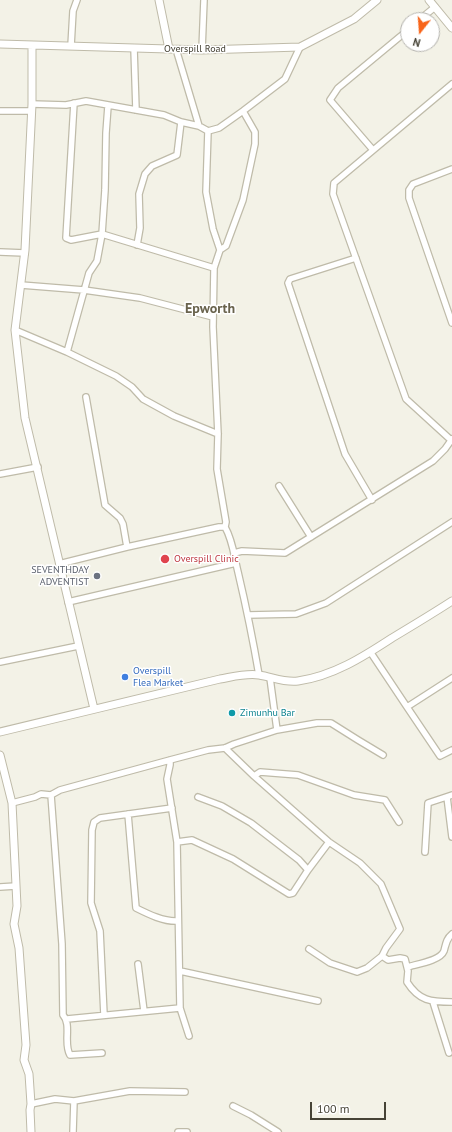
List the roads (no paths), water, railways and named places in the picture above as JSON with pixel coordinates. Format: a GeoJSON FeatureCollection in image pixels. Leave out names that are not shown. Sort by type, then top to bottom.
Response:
{"type":"FeatureCollection","features":[{"type":"Feature","properties":{"kind":"street"},"geometry":{"type":"LineString","coordinates":[[71,46],[73,11],[77,0]]}},
{"type":"Feature","properties":{"kind":"street"},"geometry":{"type":"LineString","coordinates":[[159,0],[172,49],[199,126]]}},
{"type":"Feature","properties":{"kind":"street"},"geometry":{"type":"LineString","coordinates":[[202,50],[204,0]]}},
{"type":"Feature","properties":{"kind":"street","name":"Overspill Road"},"geometry":{"type":"LineString","coordinates":[[0,44],[202,50],[300,47],[354,19],[377,0]]}},
{"type":"Feature","properties":{"kind":"street"},"geometry":{"type":"LineString","coordinates":[[429,0],[452,28]]}},
{"type":"Feature","properties":{"kind":"street"},"geometry":{"type":"LineString","coordinates":[[428,12],[434,7]]}},
{"type":"Feature","properties":{"kind":"street"},"geometry":{"type":"LineString","coordinates":[[374,150],[330,100],[338,88],[400,37]]}},
{"type":"Feature","properties":{"kind":"street"},"geometry":{"type":"LineString","coordinates":[[32,45],[32,108],[25,253],[15,330],[25,418],[38,467],[59,564],[94,709]]}},
{"type":"Feature","properties":{"kind":"street"},"geometry":{"type":"LineString","coordinates":[[0,111],[86,101],[164,115],[181,122],[199,126],[208,131],[219,128],[285,79],[300,47]]}},
{"type":"Feature","properties":{"kind":"street"},"geometry":{"type":"LineString","coordinates":[[134,48],[136,110]]}},
{"type":"Feature","properties":{"kind":"street"},"geometry":{"type":"LineString","coordinates":[[234,553],[242,551],[285,553],[310,536],[372,500],[433,461],[452,440],[406,399],[333,194],[334,184],[452,84]]}},
{"type":"Feature","properties":{"kind":"street"},"geometry":{"type":"LineString","coordinates":[[74,103],[66,238],[71,240],[102,234],[214,268]]}},
{"type":"Feature","properties":{"kind":"street"},"geometry":{"type":"LineString","coordinates":[[67,352],[88,273],[97,261],[102,234],[108,106]]}},
{"type":"Feature","properties":{"kind":"street"},"geometry":{"type":"LineString","coordinates":[[220,250],[226,246],[243,200],[255,144],[255,132],[243,111]]}},
{"type":"Feature","properties":{"kind":"street"},"geometry":{"type":"LineString","coordinates":[[137,245],[140,228],[139,194],[145,174],[152,166],[177,155],[181,122]]}},
{"type":"Feature","properties":{"kind":"street"},"geometry":{"type":"LineString","coordinates":[[208,131],[206,192],[213,229],[220,250],[214,268],[213,317],[218,434],[217,469],[226,522],[225,527],[234,553],[248,615],[259,675]]}},
{"type":"Feature","properties":{"kind":"street"},"geometry":{"type":"LineString","coordinates":[[452,169],[413,184],[409,190],[409,198],[452,323]]}},
{"type":"Feature","properties":{"kind":"street"},"geometry":{"type":"LineString","coordinates":[[0,252],[25,253]]}},
{"type":"Feature","properties":{"kind":"street"},"geometry":{"type":"LineString","coordinates":[[356,258],[290,279],[288,283],[345,454],[372,500]]}},
{"type":"Feature","properties":{"kind":"street"},"geometry":{"type":"LineString","coordinates":[[21,285],[84,290],[140,298],[213,317]]}},
{"type":"Feature","properties":{"kind":"street"},"geometry":{"type":"LineString","coordinates":[[15,330],[67,352],[116,376],[132,386],[143,399],[174,416],[218,434]]}},
{"type":"Feature","properties":{"kind":"street"},"geometry":{"type":"LineString","coordinates":[[86,397],[105,505],[120,518],[123,524],[127,547]]}},
{"type":"Feature","properties":{"kind":"street"},"geometry":{"type":"LineString","coordinates":[[0,474],[38,467]]}},
{"type":"Feature","properties":{"kind":"street"},"geometry":{"type":"LineString","coordinates":[[279,486],[310,536]]}},
{"type":"Feature","properties":{"kind":"street"},"geometry":{"type":"LineString","coordinates":[[248,615],[296,614],[326,602],[452,522]]}},
{"type":"Feature","properties":{"kind":"street"},"geometry":{"type":"LineString","coordinates":[[59,564],[127,547],[225,527]]}},
{"type":"Feature","properties":{"kind":"street"},"geometry":{"type":"LineString","coordinates":[[68,602],[236,564]]}},
{"type":"Feature","properties":{"kind":"street"},"geometry":{"type":"LineString","coordinates":[[0,732],[242,675],[259,675],[290,681],[303,680],[336,670],[371,653],[452,601]]}},
{"type":"Feature","properties":{"kind":"street"},"geometry":{"type":"LineString","coordinates":[[0,662],[78,646]]}},
{"type":"Feature","properties":{"kind":"street"},"geometry":{"type":"LineString","coordinates":[[371,653],[440,756],[452,750]]}},
{"type":"Feature","properties":{"kind":"street"},"geometry":{"type":"LineString","coordinates":[[270,678],[277,730]]}},
{"type":"Feature","properties":{"kind":"street"},"geometry":{"type":"LineString","coordinates":[[407,707],[452,678]]}},
{"type":"Feature","properties":{"kind":"street"},"geometry":{"type":"LineString","coordinates":[[12,802],[35,797],[41,794],[51,795],[67,788],[170,760],[208,750],[225,748],[277,730],[317,723],[331,723],[383,755]]}},
{"type":"Feature","properties":{"kind":"street"},"geometry":{"type":"LineString","coordinates":[[225,748],[254,776],[329,842],[360,863],[381,884],[400,929],[382,956],[367,968],[357,972],[330,962],[309,949]]}},
{"type":"Feature","properties":{"kind":"street"},"geometry":{"type":"LineString","coordinates":[[0,755],[3,776],[12,802],[17,906],[14,924],[19,948],[26,1045],[24,1060],[29,1074],[32,1132]]}},
{"type":"Feature","properties":{"kind":"street"},"geometry":{"type":"LineString","coordinates":[[170,760],[167,779],[177,842],[180,1008],[189,1036]]}},
{"type":"Feature","properties":{"kind":"street"},"geometry":{"type":"LineString","coordinates":[[254,776],[260,772],[298,775],[354,795],[385,800],[399,822]]}},
{"type":"Feature","properties":{"kind":"street"},"geometry":{"type":"LineString","coordinates":[[51,795],[62,944],[63,1015],[67,1019],[67,1051],[70,1055],[102,1054]]}},
{"type":"Feature","properties":{"kind":"street"},"geometry":{"type":"LineString","coordinates":[[425,852],[428,803],[449,796],[452,837]]}},
{"type":"Feature","properties":{"kind":"street"},"geometry":{"type":"LineString","coordinates":[[198,797],[222,806],[251,824],[299,860],[308,870]]}},
{"type":"Feature","properties":{"kind":"street"},"geometry":{"type":"LineString","coordinates":[[104,1015],[100,930],[91,903],[92,830],[94,822],[100,818],[172,808]]}},
{"type":"Feature","properties":{"kind":"street"},"geometry":{"type":"LineString","coordinates":[[128,814],[136,908],[146,913],[172,921],[178,921]]}},
{"type":"Feature","properties":{"kind":"street"},"geometry":{"type":"LineString","coordinates":[[177,842],[192,840],[234,859],[289,894],[293,893],[329,842]]}},
{"type":"Feature","properties":{"kind":"street"},"geometry":{"type":"LineString","coordinates":[[0,887],[16,886]]}},
{"type":"Feature","properties":{"kind":"street"},"geometry":{"type":"LineString","coordinates":[[407,967],[437,958],[443,952],[448,937],[452,934]]}},
{"type":"Feature","properties":{"kind":"street"},"geometry":{"type":"LineString","coordinates":[[382,956],[388,960],[400,958],[405,960],[407,967],[407,982],[413,991],[424,999],[433,1002],[452,1002]]}},
{"type":"Feature","properties":{"kind":"street"},"geometry":{"type":"LineString","coordinates":[[138,964],[144,1011]]}},
{"type":"Feature","properties":{"kind":"street"},"geometry":{"type":"LineString","coordinates":[[180,971],[318,1001]]}},
{"type":"Feature","properties":{"kind":"street"},"geometry":{"type":"LineString","coordinates":[[433,1002],[449,1053]]}},
{"type":"Feature","properties":{"kind":"street"},"geometry":{"type":"LineString","coordinates":[[67,1019],[180,1008]]}},
{"type":"Feature","properties":{"kind":"street"},"geometry":{"type":"LineString","coordinates":[[31,1104],[55,1099],[74,1101],[130,1091],[185,1092]]}},
{"type":"Feature","properties":{"kind":"street"},"geometry":{"type":"LineString","coordinates":[[73,1132],[74,1101]]}},
{"type":"Feature","properties":{"kind":"street"},"geometry":{"type":"LineString","coordinates":[[233,1106],[251,1115],[278,1132]]}},
{"type":"Feature","properties":{"kind":"street"},"geometry":{"type":"LineString","coordinates":[[178,1132],[187,1132]]}},
{"type":"Feature","properties":{"kind":"place","name":"Overspill Clinic"},"geometry":{"type":"Point","coordinates":[165,559]}},
{"type":"Feature","properties":{"kind":"place","name":"SEVENTHDAY ADVENTIST"},"geometry":{"type":"Point","coordinates":[97,576]}},
{"type":"Feature","properties":{"kind":"place","name":"Overspill Flea Market"},"geometry":{"type":"Point","coordinates":[125,677]}},
{"type":"Feature","properties":{"kind":"place","name":"Zimunhu Bar"},"geometry":{"type":"Point","coordinates":[232,713]}},
{"type":"Feature","properties":{"kind":"district","name":"Epworth"},"geometry":{"type":"Point","coordinates":[210,309]}}]}
